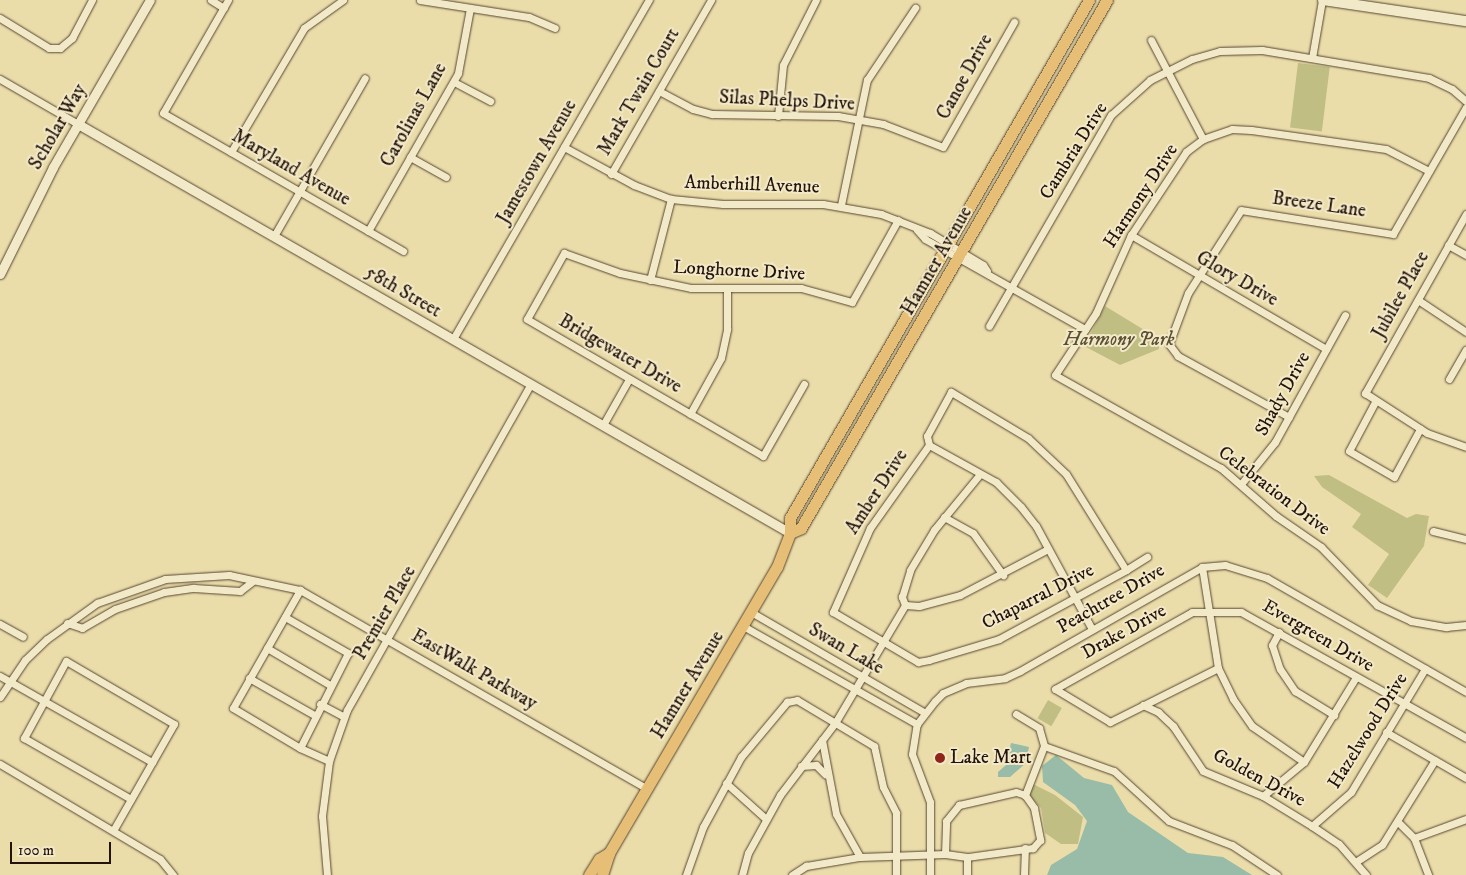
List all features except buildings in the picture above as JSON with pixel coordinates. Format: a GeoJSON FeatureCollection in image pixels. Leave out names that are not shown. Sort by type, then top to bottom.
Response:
{"type":"FeatureCollection","features":[{"type":"Feature","properties":{"kind":"main road","name":"Hamner Avenue"},"geometry":{"type":"LineString","coordinates":[[594,873],[609,853],[777,567],[790,533],[790,518],[1089,0]]}},
{"type":"Feature","properties":{"kind":"main road","name":"Hamner Avenue"},"geometry":{"type":"LineString","coordinates":[[790,533],[802,528],[1107,0]]}},
{"type":"Feature","properties":{"kind":"main road"},"geometry":{"type":"LineString","coordinates":[[1323,0],[1466,22]]}},
{"type":"Feature","properties":{"kind":"street"},"geometry":{"type":"LineString","coordinates":[[0,18],[49,48],[60,48],[72,38],[92,0]]}},
{"type":"Feature","properties":{"kind":"street","name":"Scholar Way"},"geometry":{"type":"LineString","coordinates":[[0,274],[78,124],[150,0]]}},
{"type":"Feature","properties":{"kind":"street"},"geometry":{"type":"LineString","coordinates":[[211,0],[224,8],[228,0]]}},
{"type":"Feature","properties":{"kind":"street"},"geometry":{"type":"LineString","coordinates":[[231,152],[298,37],[318,15],[343,0]]}},
{"type":"Feature","properties":{"kind":"street"},"geometry":{"type":"LineString","coordinates":[[420,0],[529,17],[555,28]]}},
{"type":"Feature","properties":{"kind":"street","name":"Jamestown Avenue"},"geometry":{"type":"LineString","coordinates":[[453,339],[649,0]]}},
{"type":"Feature","properties":{"kind":"street","name":"Mark Twain Court"},"geometry":{"type":"LineString","coordinates":[[611,174],[711,0]]}},
{"type":"Feature","properties":{"kind":"street"},"geometry":{"type":"LineString","coordinates":[[778,116],[783,65],[816,0]]}},
{"type":"Feature","properties":{"kind":"street"},"geometry":{"type":"LineString","coordinates":[[1312,58],[1323,0]]}},
{"type":"Feature","properties":{"kind":"street","name":"Maryland Avenue"},"geometry":{"type":"LineString","coordinates":[[224,8],[163,113],[403,251]]}},
{"type":"Feature","properties":{"kind":"street","name":"Carolinas Lane"},"geometry":{"type":"LineString","coordinates":[[368,231],[454,82],[462,60],[470,8]]}},
{"type":"Feature","properties":{"kind":"street"},"geometry":{"type":"LineString","coordinates":[[841,205],[868,80],[915,8]]}},
{"type":"Feature","properties":{"kind":"street","name":"Canoe Drive"},"geometry":{"type":"LineString","coordinates":[[943,147],[1014,22]]}},
{"type":"Feature","properties":{"kind":"street"},"geometry":{"type":"LineString","coordinates":[[1151,40],[1203,139]]}},
{"type":"Feature","properties":{"kind":"street","name":"Cambria Drive"},"geometry":{"type":"LineString","coordinates":[[989,326],[1111,115],[1150,80],[1192,59],[1220,51],[1262,50],[1428,78],[1452,89],[1466,101]]}},
{"type":"Feature","properties":{"kind":"street"},"geometry":{"type":"LineString","coordinates":[[274,236],[298,191],[365,78]]}},
{"type":"Feature","properties":{"kind":"street","name":"58th Street"},"geometry":{"type":"LineString","coordinates":[[0,79],[790,533]]}},
{"type":"Feature","properties":{"kind":"street"},"geometry":{"type":"LineString","coordinates":[[454,82],[490,102]]}},
{"type":"Feature","properties":{"kind":"street","name":"Silas Phelps Drive"},"geometry":{"type":"LineString","coordinates":[[659,91],[712,114],[859,120],[910,133],[943,147]]}},
{"type":"Feature","properties":{"kind":"street"},"geometry":{"type":"LineString","coordinates":[[1429,171],[1466,107]]}},
{"type":"Feature","properties":{"kind":"street","name":"Harmony Drive"},"geometry":{"type":"LineString","coordinates":[[1055,375],[1085,329],[1131,235],[1186,152],[1203,139],[1232,129],[1251,130],[1386,149],[1429,171]]}},
{"type":"Feature","properties":{"kind":"street","name":"Amberhill Avenue"},"geometry":{"type":"LineString","coordinates":[[564,147],[611,174],[671,199],[723,204],[841,205],[898,220],[1085,329]]}},
{"type":"Feature","properties":{"kind":"street"},"geometry":{"type":"LineString","coordinates":[[410,157],[446,177]]}},
{"type":"Feature","properties":{"kind":"street","name":"Breeze Lane"},"geometry":{"type":"LineString","coordinates":[[1198,275],[1240,210],[1393,234],[1429,171]]}},
{"type":"Feature","properties":{"kind":"street"},"geometry":{"type":"LineString","coordinates":[[650,280],[671,199]]}},
{"type":"Feature","properties":{"kind":"street","name":"Jubilee Place"},"geometry":{"type":"LineString","coordinates":[[1375,402],[1365,393],[1466,214]]}},
{"type":"Feature","properties":{"kind":"street","name":"Longhorne Drive"},"geometry":{"type":"LineString","coordinates":[[564,252],[650,280],[728,290],[801,288],[852,302],[898,220]]}},
{"type":"Feature","properties":{"kind":"street","name":"Glory Drive"},"geometry":{"type":"LineString","coordinates":[[1131,235],[1326,349]]}},
{"type":"Feature","properties":{"kind":"street"},"geometry":{"type":"LineString","coordinates":[[1448,245],[1466,255]]}},
{"type":"Feature","properties":{"kind":"street","name":"Bridgewater Drive"},"geometry":{"type":"LineString","coordinates":[[564,252],[527,319],[763,456],[804,384]]}},
{"type":"Feature","properties":{"kind":"street"},"geometry":{"type":"LineString","coordinates":[[1198,275],[1169,344],[1178,356],[1289,417]]}},
{"type":"Feature","properties":{"kind":"street"},"geometry":{"type":"LineString","coordinates":[[690,414],[721,358],[727,329],[728,290]]}},
{"type":"Feature","properties":{"kind":"street"},"geometry":{"type":"LineString","coordinates":[[1418,300],[1466,332]]}},
{"type":"Feature","properties":{"kind":"street","name":"Shady Drive"},"geometry":{"type":"LineString","coordinates":[[1241,484],[1276,442],[1345,315]]}},
{"type":"Feature","properties":{"kind":"street"},"geometry":{"type":"LineString","coordinates":[[1449,379],[1466,350]]}},
{"type":"Feature","properties":{"kind":"street","name":"Celebration Drive"},"geometry":{"type":"LineString","coordinates":[[1055,375],[1220,468],[1241,484],[1276,516],[1321,547],[1377,605],[1411,621],[1446,627],[1466,625]]}},
{"type":"Feature","properties":{"kind":"street"},"geometry":{"type":"LineString","coordinates":[[603,425],[630,379]]}},
{"type":"Feature","properties":{"kind":"street","name":"Premier Place"},"geometry":{"type":"LineString","coordinates":[[328,875],[322,816],[329,761],[344,717],[390,640],[531,384]]}},
{"type":"Feature","properties":{"kind":"street","name":"Amber Drive"},"geometry":{"type":"LineString","coordinates":[[833,612],[870,528],[928,445],[926,436],[951,392],[1028,438],[1066,474],[1126,570]]}},
{"type":"Feature","properties":{"kind":"street"},"geometry":{"type":"LineString","coordinates":[[1420,429],[1394,477],[1348,450],[1375,402],[1420,429],[1466,447]]}},
{"type":"Feature","properties":{"kind":"street"},"geometry":{"type":"LineString","coordinates":[[928,445],[996,482],[1020,507],[1076,596],[1092,629]]}},
{"type":"Feature","properties":{"kind":"street"},"geometry":{"type":"LineString","coordinates":[[905,605],[902,597],[910,570],[944,517],[980,474]]}},
{"type":"Feature","properties":{"kind":"street"},"geometry":{"type":"LineString","coordinates":[[944,517],[972,533],[1003,575]]}},
{"type":"Feature","properties":{"kind":"street"},"geometry":{"type":"LineString","coordinates":[[1433,531],[1466,539]]}},
{"type":"Feature","properties":{"kind":"street"},"geometry":{"type":"LineString","coordinates":[[905,605],[920,606],[960,595],[1003,575],[1048,549]]}},
{"type":"Feature","properties":{"kind":"street","name":"Chaparral Drive"},"geometry":{"type":"LineString","coordinates":[[833,612],[918,662],[999,639],[1147,557]]}},
{"type":"Feature","properties":{"kind":"street","name":"Peachtree Drive"},"geometry":{"type":"LineString","coordinates":[[930,875],[930,802],[912,754],[917,724],[943,693],[966,684],[1004,678],[1202,567],[1225,565],[1267,578],[1466,692]]}},
{"type":"Feature","properties":{"kind":"street"},"geometry":{"type":"LineString","coordinates":[[1202,567],[1211,614],[1218,668],[1252,726],[1304,762]]}},
{"type":"Feature","properties":{"kind":"street","name":"EastWalk Parkway"},"geometry":{"type":"LineString","coordinates":[[0,697],[25,660],[67,623],[124,590],[164,579],[200,574],[254,581],[300,590],[647,789]]}},
{"type":"Feature","properties":{"kind":"street"},"geometry":{"type":"LineString","coordinates":[[67,623],[82,628],[115,608],[164,592],[194,588],[240,591],[254,581]]}},
{"type":"Feature","properties":{"kind":"street"},"geometry":{"type":"LineString","coordinates":[[300,590],[233,708],[300,748],[329,761]]}},
{"type":"Feature","properties":{"kind":"street"},"geometry":{"type":"LineString","coordinates":[[742,875],[766,819],[799,768],[836,723],[905,605]]}},
{"type":"Feature","properties":{"kind":"street","name":"Swan Lake"},"geometry":{"type":"LineString","coordinates":[[751,612],[926,713]]}},
{"type":"Feature","properties":{"kind":"street","name":"Drake Drive"},"geometry":{"type":"LineString","coordinates":[[1143,705],[1110,722],[1055,689],[1192,612],[1211,614]]}},
{"type":"Feature","properties":{"kind":"street","name":"Evergreen Drive"},"geometry":{"type":"LineString","coordinates":[[1211,614],[1241,612],[1466,738]]}},
{"type":"Feature","properties":{"kind":"street"},"geometry":{"type":"LineString","coordinates":[[285,617],[348,653],[320,704],[300,748]]}},
{"type":"Feature","properties":{"kind":"street"},"geometry":{"type":"LineString","coordinates":[[1,626],[23,637]]}},
{"type":"Feature","properties":{"kind":"street","name":"Swan Lake"},"geometry":{"type":"LineString","coordinates":[[743,626],[917,724]]}},
{"type":"Feature","properties":{"kind":"street"},"geometry":{"type":"LineString","coordinates":[[1279,632],[1272,645],[1280,669],[1295,691],[1334,715]]}},
{"type":"Feature","properties":{"kind":"street"},"geometry":{"type":"LineString","coordinates":[[266,648],[330,685]]}},
{"type":"Feature","properties":{"kind":"street"},"geometry":{"type":"LineString","coordinates":[[114,829],[174,724],[66,661],[24,738],[131,799]]}},
{"type":"Feature","properties":{"kind":"street"},"geometry":{"type":"LineString","coordinates":[[1143,705],[1218,668]]}},
{"type":"Feature","properties":{"kind":"street","name":"Hazelwood Drive"},"geometry":{"type":"LineString","coordinates":[[1312,826],[1347,797],[1425,669]]}},
{"type":"Feature","properties":{"kind":"street"},"geometry":{"type":"LineString","coordinates":[[0,676],[44,699],[152,762]]}},
{"type":"Feature","properties":{"kind":"street"},"geometry":{"type":"LineString","coordinates":[[1264,796],[1304,762],[1356,677]]}},
{"type":"Feature","properties":{"kind":"street"},"geometry":{"type":"LineString","coordinates":[[249,678],[314,716]]}},
{"type":"Feature","properties":{"kind":"street"},"geometry":{"type":"LineString","coordinates":[[686,875],[703,827],[741,757],[787,702],[797,700],[874,746],[883,787],[896,813],[896,875]]}},
{"type":"Feature","properties":{"kind":"street"},"geometry":{"type":"LineString","coordinates":[[320,704],[344,717]]}},
{"type":"Feature","properties":{"kind":"street","name":"Golden Drive"},"geometry":{"type":"LineString","coordinates":[[1143,705],[1158,712],[1172,726],[1203,771],[1264,796],[1312,826],[1356,861],[1366,875]]}},
{"type":"Feature","properties":{"kind":"street"},"geometry":{"type":"LineString","coordinates":[[1016,714],[1039,728],[1044,746],[1025,795]]}},
{"type":"Feature","properties":{"kind":"street"},"geometry":{"type":"LineString","coordinates":[[1386,732],[1466,778]]}},
{"type":"Feature","properties":{"kind":"street"},"geometry":{"type":"LineString","coordinates":[[822,740],[827,776],[836,814],[860,857]]}},
{"type":"Feature","properties":{"kind":"street"},"geometry":{"type":"LineString","coordinates":[[1044,746],[1114,771],[1169,821],[1232,845],[1277,875]]}},
{"type":"Feature","properties":{"kind":"street"},"geometry":{"type":"LineString","coordinates":[[1356,861],[1382,845],[1435,760]]}},
{"type":"Feature","properties":{"kind":"street"},"geometry":{"type":"LineString","coordinates":[[799,768],[812,763],[827,776]]}},
{"type":"Feature","properties":{"kind":"street"},"geometry":{"type":"LineString","coordinates":[[0,764],[114,829],[160,859],[173,875]]}},
{"type":"Feature","properties":{"kind":"street"},"geometry":{"type":"LineString","coordinates":[[726,783],[766,819]]}},
{"type":"Feature","properties":{"kind":"street"},"geometry":{"type":"LineString","coordinates":[[792,875],[806,866],[860,857],[945,854],[967,857],[1033,848],[1040,840],[1034,808],[1025,795],[1016,792],[959,805],[946,821],[945,854]]}},
{"type":"Feature","properties":{"kind":"street"},"geometry":{"type":"LineString","coordinates":[[1414,838],[1466,819]]}},
{"type":"Feature","properties":{"kind":"street"},"geometry":{"type":"LineString","coordinates":[[1398,822],[1414,838],[1428,875]]}},
{"type":"Feature","properties":{"kind":"street"},"geometry":{"type":"LineString","coordinates":[[1024,875],[1025,848]]}},
{"type":"Feature","properties":{"kind":"street"},"geometry":{"type":"LineString","coordinates":[[967,857],[968,875]]}},
{"type":"Feature","properties":{"kind":"green space"},"geometry":{"type":"Polygon","coordinates":[[[1298,63],[1330,67],[1322,131],[1290,128],[1298,63]]]}},
{"type":"Feature","properties":{"kind":"green space","name":"Harmony Park"},"geometry":{"type":"Polygon","coordinates":[[[1105,306],[1159,339],[1159,349],[1120,365],[1084,346],[1105,306]]]}},
{"type":"Feature","properties":{"kind":"green space"},"geometry":{"type":"Polygon","coordinates":[[[1329,475],[1407,518],[1416,514],[1429,516],[1424,546],[1387,598],[1368,585],[1389,554],[1352,527],[1361,514],[1322,487],[1314,476],[1329,475]]]}},
{"type":"Feature","properties":{"kind":"green space"},"geometry":{"type":"Polygon","coordinates":[[[1048,700],[1062,708],[1051,726],[1038,718],[1048,700]]]}},
{"type":"Feature","properties":{"kind":"green space"},"geometry":{"type":"Polygon","coordinates":[[[1031,783],[1055,795],[1083,817],[1078,844],[1061,844],[1045,833],[1041,808],[1029,795],[1031,783]]]}},
{"type":"Feature","properties":{"kind":"shaded area"},"geometry":{"type":"Polygon","coordinates":[[[1011,743],[1029,747],[1026,763],[1010,777],[998,777],[998,772],[1006,765],[1011,743]]]}},
{"type":"Feature","properties":{"kind":"shaded area"},"geometry":{"type":"Polygon","coordinates":[[[1056,755],[1084,778],[1112,785],[1128,812],[1188,853],[1223,857],[1252,875],[1047,875],[1051,865],[1077,849],[1087,821],[1075,805],[1043,782],[1042,766],[1056,755]]]}},
{"type":"Feature","properties":{"kind":"place","name":"Lake Mart"},"geometry":{"type":"Point","coordinates":[940,758]}}]}
